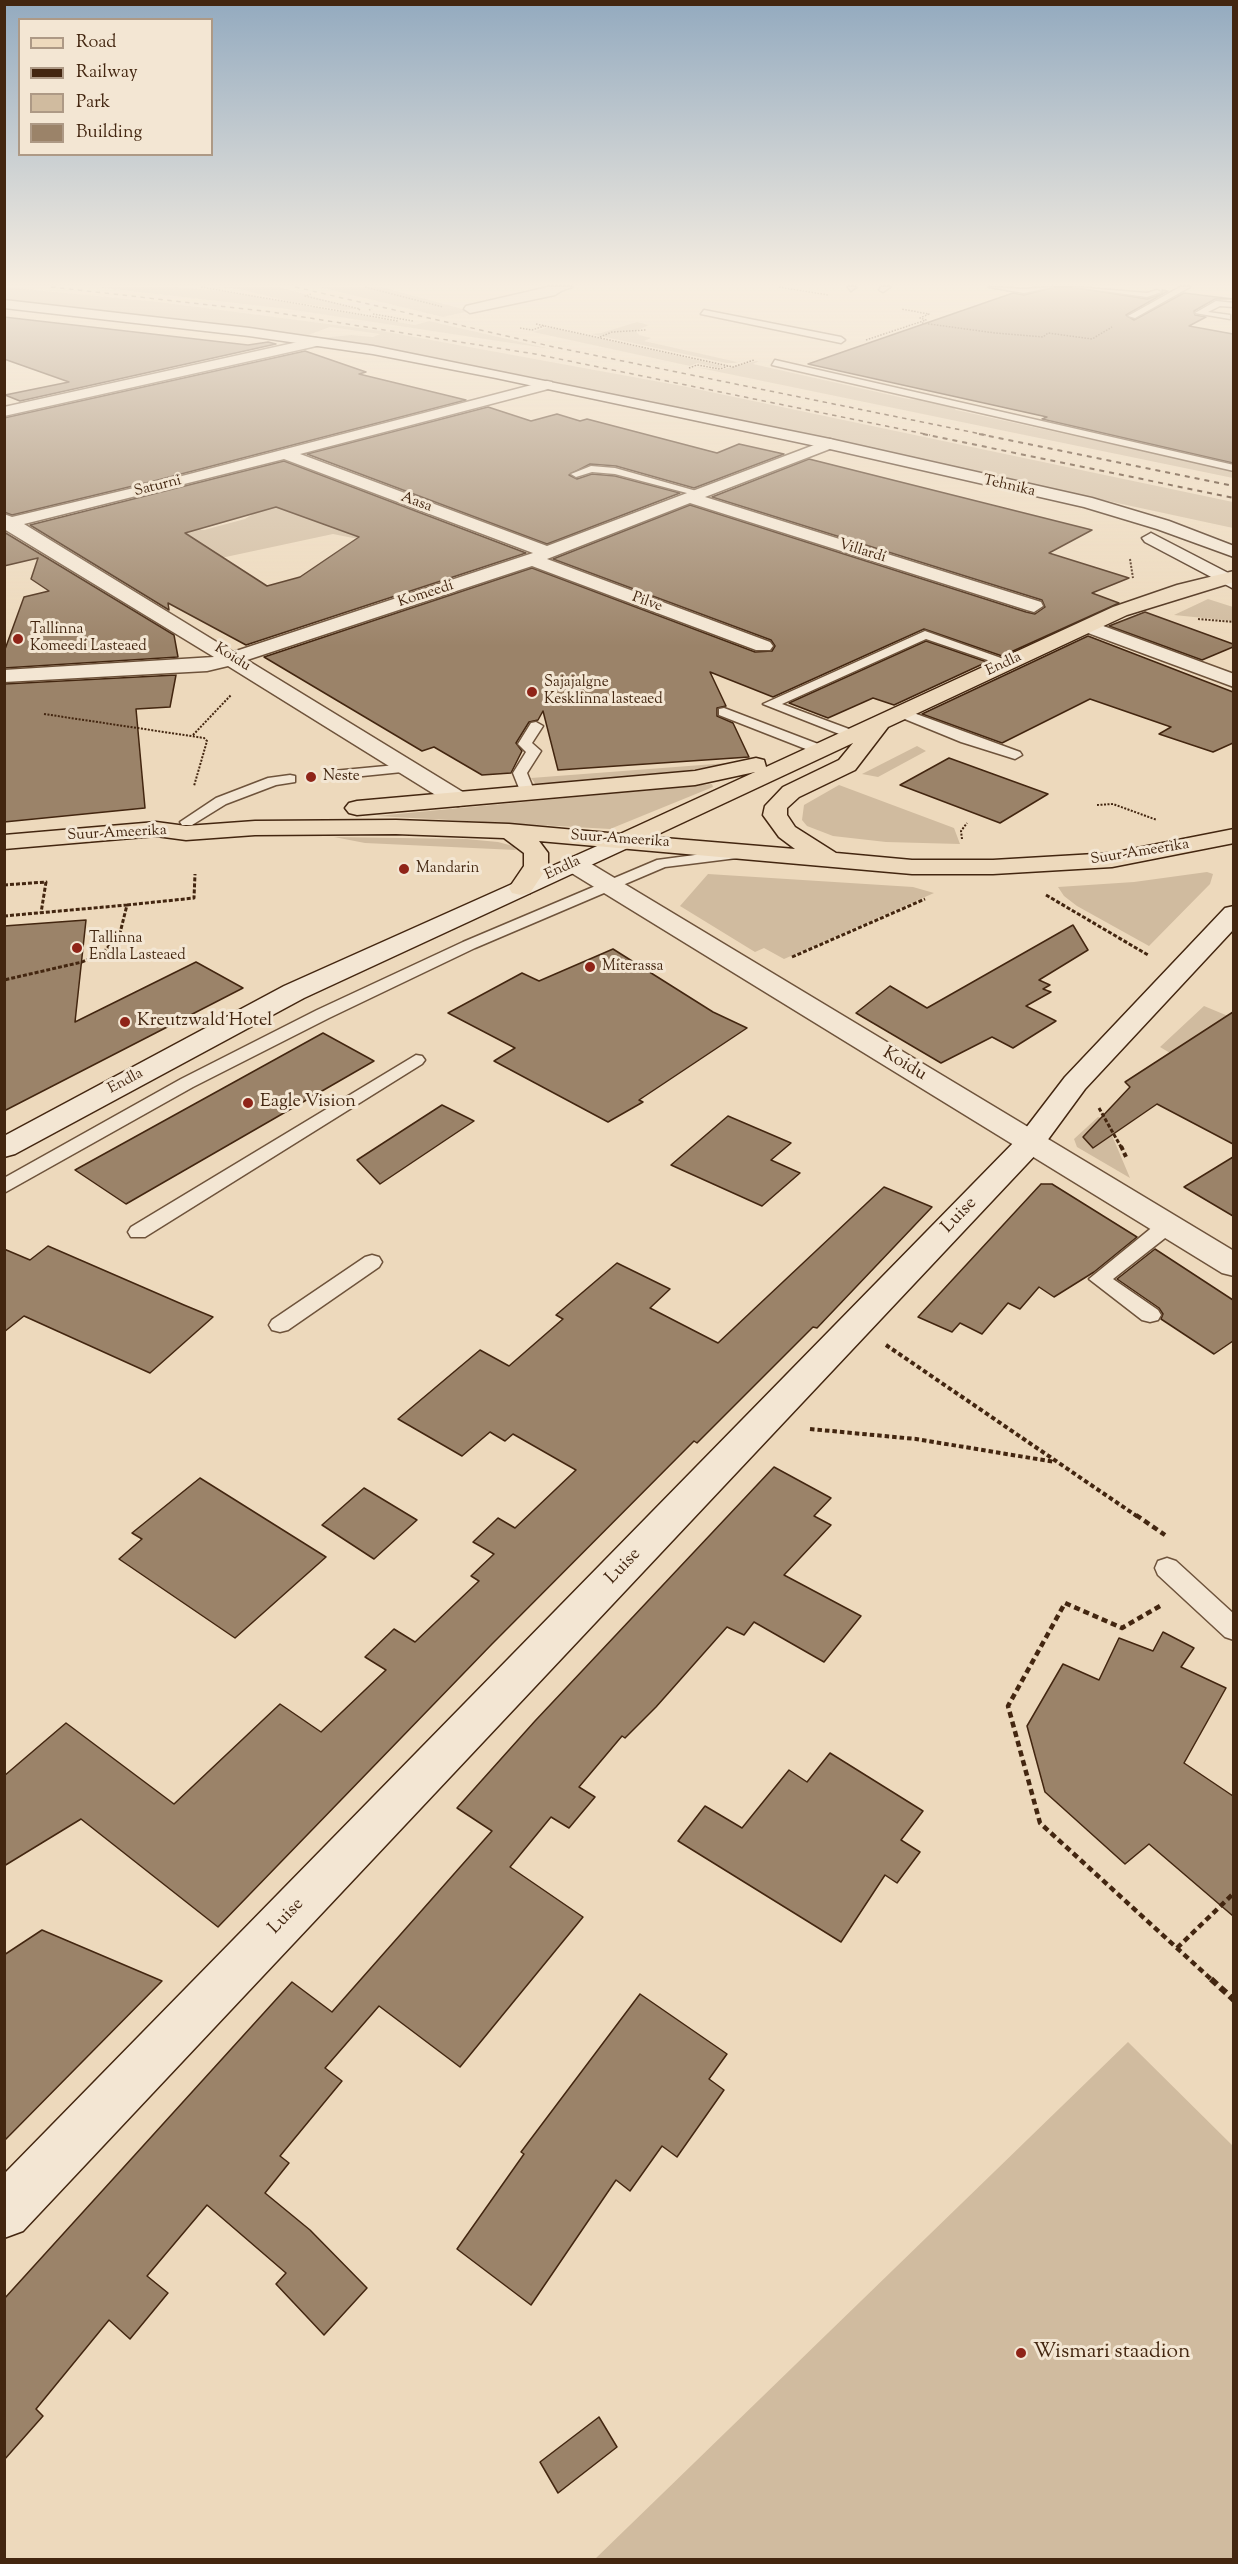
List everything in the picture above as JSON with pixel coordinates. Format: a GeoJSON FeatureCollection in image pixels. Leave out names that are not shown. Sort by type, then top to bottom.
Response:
{"type":"FeatureCollection","features":[{"type":"Feature","properties":{"kind":"main road","name":"Endla"},"geometry":{"type":"LineString","coordinates":[[624,841],[1120,611],[1230,579]]}},
{"type":"Feature","properties":{"kind":"main road"},"geometry":{"type":"LineString","coordinates":[[832,858],[801,843],[787,832],[775,815],[776,806],[791,792],[848,765],[891,717]]}},
{"type":"Feature","properties":{"kind":"main road"},"geometry":{"type":"LineString","coordinates":[[156,829],[193,818],[458,799],[695,778],[751,766],[797,761]]}},
{"type":"Feature","properties":{"kind":"main road","name":"Suur-Ameerika"},"geometry":{"type":"LineString","coordinates":[[4,842],[156,829],[186,832],[255,828],[396,827],[508,831],[832,858],[912,867],[993,867],[1112,860],[1233,836]]}},
{"type":"Feature","properties":{"kind":"main road"},"geometry":{"type":"LineString","coordinates":[[508,831],[529,843],[536,853],[536,866],[521,888]]}},
{"type":"Feature","properties":{"kind":"street"},"geometry":{"type":"LineString","coordinates":[[4,412],[28,407]]}},
{"type":"Feature","properties":{"kind":"street","name":"Saturni"},"geometry":{"type":"LineString","coordinates":[[7,522],[285,454],[465,407]]}},
{"type":"Feature","properties":{"kind":"street","name":"Tehnika"},"geometry":{"type":"LineString","coordinates":[[651,407],[830,444],[1059,498],[1086,502],[1163,525],[1233,552]]}},
{"type":"Feature","properties":{"kind":"street","name":"Komeedi"},"geometry":{"type":"LineString","coordinates":[[4,676],[207,665],[233,658],[539,556],[830,444]]}},
{"type":"Feature","properties":{"kind":"street","name":"Aasa"},"geometry":{"type":"LineString","coordinates":[[285,454],[539,556]]}},
{"type":"Feature","properties":{"kind":"street","name":"Villardi"},"geometry":{"type":"LineString","coordinates":[[696,496],[1034,606]]}},
{"type":"Feature","properties":{"kind":"street","name":"Tehnika"},"geometry":{"type":"LineString","coordinates":[[1059,498],[1157,541],[1230,579]]}},
{"type":"Feature","properties":{"kind":"street"},"geometry":{"type":"LineString","coordinates":[[1086,502],[1217,528]]}},
{"type":"Feature","properties":{"kind":"street","name":"Koidu"},"geometry":{"type":"LineString","coordinates":[[7,522],[233,658],[458,799]]}},
{"type":"Feature","properties":{"kind":"street","name":"Pilve"},"geometry":{"type":"LineString","coordinates":[[539,556],[762,646]]}},
{"type":"Feature","properties":{"kind":"street"},"geometry":{"type":"LineString","coordinates":[[1087,626],[1233,681]]}},
{"type":"Feature","properties":{"kind":"street","name":"Endla"},"geometry":{"type":"LineString","coordinates":[[4,1148],[294,992],[624,841]]}},
{"type":"Feature","properties":{"kind":"street","name":"Koidu"},"geometry":{"type":"LineString","coordinates":[[574,864],[1233,1266]]}},
{"type":"Feature","properties":{"kind":"street","name":"Luise"},"geometry":{"type":"LineString","coordinates":[[4,2212],[1030,1143],[1075,1083],[1233,913]]}},
{"type":"Feature","properties":{"kind":"lane"},"geometry":{"type":"LineString","coordinates":[[972,407],[1035,421]]}},
{"type":"Feature","properties":{"kind":"lane"},"geometry":{"type":"LineString","coordinates":[[1023,418],[1033,423],[1233,464]]}},
{"type":"Feature","properties":{"kind":"lane"},"geometry":{"type":"LineString","coordinates":[[576,474],[591,469],[615,471],[696,496]]}},
{"type":"Feature","properties":{"kind":"lane"},"geometry":{"type":"LineString","coordinates":[[852,735],[770,704],[925,635],[1009,663]]}},
{"type":"Feature","properties":{"kind":"lane"},"geometry":{"type":"LineString","coordinates":[[724,712],[821,750]]}},
{"type":"Feature","properties":{"kind":"lane"},"geometry":{"type":"LineString","coordinates":[[891,717],[932,727],[1015,755]]}},
{"type":"Feature","properties":{"kind":"lane"},"geometry":{"type":"LineString","coordinates":[[528,793],[520,772],[534,751],[525,744],[536,726]]}},
{"type":"Feature","properties":{"kind":"lane"},"geometry":{"type":"LineString","coordinates":[[333,775],[407,768]]}},
{"type":"Feature","properties":{"kind":"lane"},"geometry":{"type":"LineString","coordinates":[[193,818],[221,801],[273,781],[290,779]]}},
{"type":"Feature","properties":{"kind":"lane","name":"Endla"},"geometry":{"type":"LineString","coordinates":[[4,1186],[187,1083],[323,1014],[469,945],[662,863],[761,852]]}},
{"type":"Feature","properties":{"kind":"lane"},"geometry":{"type":"LineString","coordinates":[[138,1232],[416,1060]]}},
{"type":"Feature","properties":{"kind":"lane"},"geometry":{"type":"LineString","coordinates":[[1150,1315],[1098,1279],[1167,1226]]}},
{"type":"Feature","properties":{"kind":"lane"},"geometry":{"type":"LineString","coordinates":[[280,1325],[372,1262]]}},
{"type":"Feature","properties":{"kind":"lane"},"geometry":{"type":"LineString","coordinates":[[1167,1568],[1233,1630]]}},
{"type":"Feature","properties":{"kind":"path"},"geometry":{"type":"LineString","coordinates":[[192,736],[244,681],[251,670]]}},
{"type":"Feature","properties":{"kind":"path"},"geometry":{"type":"LineString","coordinates":[[44,714],[192,736],[207,741],[188,804],[173,814],[193,818]]}},
{"type":"Feature","properties":{"kind":"path"},"geometry":{"type":"LineString","coordinates":[[1097,805],[1113,804],[1158,820]]}},
{"type":"Feature","properties":{"kind":"path"},"geometry":{"type":"LineString","coordinates":[[961,831],[967,824]]}},
{"type":"Feature","properties":{"kind":"path"},"geometry":{"type":"LineString","coordinates":[[4,916],[194,898],[195,874]]}},
{"type":"Feature","properties":{"kind":"path"},"geometry":{"type":"LineString","coordinates":[[4,885],[46,882],[42,913]]}},
{"type":"Feature","properties":{"kind":"path"},"geometry":{"type":"LineString","coordinates":[[789,959],[935,894]]}},
{"type":"Feature","properties":{"kind":"path"},"geometry":{"type":"LineString","coordinates":[[1046,895],[1152,957]]}},
{"type":"Feature","properties":{"kind":"path"},"geometry":{"type":"LineString","coordinates":[[4,980],[82,962],[104,952],[120,933],[127,905]]}},
{"type":"Feature","properties":{"kind":"path"},"geometry":{"type":"LineString","coordinates":[[1095,1103],[1108,1120],[1127,1161]]}},
{"type":"Feature","properties":{"kind":"path"},"geometry":{"type":"LineString","coordinates":[[856,1324],[1172,1540],[1167,1568]]}},
{"type":"Feature","properties":{"kind":"path"},"geometry":{"type":"LineString","coordinates":[[762,1422],[916,1438],[1059,1462]]}},
{"type":"Feature","properties":{"kind":"path"},"geometry":{"type":"LineString","coordinates":[[1190,1589],[1122,1628],[1065,1603],[1008,1706],[1040,1823],[1233,2000]]}},
{"type":"Feature","properties":{"kind":"path"},"geometry":{"type":"LineString","coordinates":[[1177,1948],[1233,1893]]}},
{"type":"Feature","properties":{"kind":"green space"},"geometry":{"type":"Polygon","coordinates":[[[671,407],[780,407],[1233,502],[1233,528],[671,407]]]}},
{"type":"Feature","properties":{"kind":"green space"},"geometry":{"type":"Polygon","coordinates":[[[887,407],[952,407],[956,410],[1233,471],[1233,478],[887,407]]]}},
{"type":"Feature","properties":{"kind":"green space"},"geometry":{"type":"Polygon","coordinates":[[[245,474],[378,538],[353,538],[333,534],[221,558],[150,518],[182,527],[204,530],[245,519],[256,512],[207,481],[222,475],[245,474]]]}},
{"type":"Feature","properties":{"kind":"green space"},"geometry":{"type":"Polygon","coordinates":[[[1208,599],[1233,607],[1233,621],[1174,615],[1208,599]]]}},
{"type":"Feature","properties":{"kind":"green space"},"geometry":{"type":"Polygon","coordinates":[[[917,746],[926,751],[878,777],[862,774],[917,746]]]}},
{"type":"Feature","properties":{"kind":"green space"},"geometry":{"type":"Polygon","coordinates":[[[741,762],[671,773],[537,786],[531,778],[741,762]]]}},
{"type":"Feature","properties":{"kind":"green space"},"geometry":{"type":"Polygon","coordinates":[[[712,784],[713,787],[610,829],[377,816],[712,784]]]}},
{"type":"Feature","properties":{"kind":"green space"},"geometry":{"type":"Polygon","coordinates":[[[839,785],[954,828],[960,844],[886,842],[833,836],[807,826],[802,820],[804,805],[839,785]]]}},
{"type":"Feature","properties":{"kind":"green space"},"geometry":{"type":"Polygon","coordinates":[[[334,837],[466,839],[498,842],[513,846],[516,850],[365,843],[334,837]]]}},
{"type":"Feature","properties":{"kind":"green space"},"geometry":{"type":"Polygon","coordinates":[[[1207,872],[1213,874],[1210,884],[1149,946],[1077,906],[1064,896],[1058,887],[1134,882],[1207,872]]]}},
{"type":"Feature","properties":{"kind":"green space"},"geometry":{"type":"Polygon","coordinates":[[[708,874],[913,887],[934,893],[784,959],[764,948],[755,952],[680,906],[708,874]]]}},
{"type":"Feature","properties":{"kind":"green space"},"geometry":{"type":"Polygon","coordinates":[[[1204,1006],[1228,1016],[1170,1053],[1160,1047],[1204,1006]]]}},
{"type":"Feature","properties":{"kind":"green space"},"geometry":{"type":"Polygon","coordinates":[[[1098,1117],[1103,1119],[1111,1133],[1130,1178],[1077,1147],[1074,1139],[1098,1117]]]}},
{"type":"Feature","properties":{"kind":"green space","name":"Wismari staadion"},"geometry":{"type":"Polygon","coordinates":[[[1128,2042],[1233,2146],[1233,2559],[595,2559],[1128,2042]]]}},
{"type":"Feature","properties":{"kind":"building"},"geometry":{"type":"Polygon","coordinates":[[[55,407],[440,407],[158,480],[12,515],[4,512],[4,418],[55,407]]]}},
{"type":"Feature","properties":{"kind":"building"},"geometry":{"type":"Polygon","coordinates":[[[488,407],[531,421],[557,414],[580,421],[587,419],[717,453],[739,444],[784,454],[694,488],[616,466],[590,464],[569,475],[577,479],[592,474],[615,476],[680,493],[547,544],[307,454],[488,407]]]}},
{"type":"Feature","properties":{"kind":"building"},"geometry":{"type":"Polygon","coordinates":[[[1000,407],[1233,407],[1233,463],[1042,419],[1047,417],[1000,407]]]}},
{"type":"Feature","properties":{"kind":"building"},"geometry":{"type":"Polygon","coordinates":[[[809,459],[1092,530],[1049,553],[1129,578],[1092,593],[1119,603],[1002,656],[924,629],[773,697],[710,672],[726,706],[717,708],[717,716],[733,723],[749,757],[558,770],[543,711],[538,720],[529,722],[516,743],[522,751],[511,773],[482,775],[434,747],[422,751],[264,657],[532,568],[755,652],[772,651],[775,646],[771,640],[553,559],[690,505],[1026,612],[1035,614],[1045,607],[1042,600],[712,497],[809,459]]]}},
{"type":"Feature","properties":{"kind":"building"},"geometry":{"type":"Polygon","coordinates":[[[284,461],[526,553],[246,645],[168,603],[169,610],[30,525],[284,461]],[[276,507],[185,533],[267,586],[300,577],[359,537],[276,507]]]}},
{"type":"Feature","properties":{"kind":"building"},"geometry":{"type":"Polygon","coordinates":[[[4,532],[174,635],[178,657],[4,668],[4,652],[24,597],[49,591],[31,579],[38,558],[4,566],[4,532]]]}},
{"type":"Feature","properties":{"kind":"building"},"geometry":{"type":"Polygon","coordinates":[[[1145,612],[1233,644],[1233,647],[1202,660],[1109,626],[1145,612]]]}},
{"type":"Feature","properties":{"kind":"building"},"geometry":{"type":"Polygon","coordinates":[[[1088,636],[1233,692],[1233,743],[1213,752],[1159,734],[1171,727],[1090,699],[1002,743],[922,714],[1088,636]]]}},
{"type":"Feature","properties":{"kind":"building"},"geometry":{"type":"Polygon","coordinates":[[[926,641],[987,662],[894,705],[873,698],[828,718],[789,703],[926,641]]]}},
{"type":"Feature","properties":{"kind":"building"},"geometry":{"type":"Polygon","coordinates":[[[176,675],[170,707],[136,709],[145,808],[4,822],[4,684],[176,675]]]}},
{"type":"Feature","properties":{"kind":"building"},"geometry":{"type":"Polygon","coordinates":[[[949,758],[1048,794],[1000,823],[900,785],[949,758]]]}},
{"type":"Feature","properties":{"kind":"building"},"geometry":{"type":"Polygon","coordinates":[[[86,920],[75,1022],[196,962],[243,988],[4,1111],[4,926],[86,920]]]}},
{"type":"Feature","properties":{"kind":"building"},"geometry":{"type":"Polygon","coordinates":[[[1073,925],[1088,950],[1039,980],[1050,985],[1043,989],[1051,992],[1026,1006],[1056,1021],[1013,1048],[992,1037],[941,1063],[856,1013],[890,986],[927,1008],[1073,925]]]}},
{"type":"Feature","properties":{"kind":"building"},"geometry":{"type":"Polygon","coordinates":[[[613,949],[713,1012],[747,1028],[639,1100],[643,1102],[608,1122],[494,1061],[515,1048],[448,1013],[522,973],[539,981],[613,949]]]}},
{"type":"Feature","properties":{"kind":"building"},"geometry":{"type":"Polygon","coordinates":[[[1233,1012],[1233,1144],[1157,1104],[1093,1148],[1083,1137],[1130,1087],[1125,1082],[1233,1012]]]}},
{"type":"Feature","properties":{"kind":"building"},"geometry":{"type":"Polygon","coordinates":[[[323,1033],[374,1061],[126,1204],[75,1170],[323,1033]]]}},
{"type":"Feature","properties":{"kind":"building"},"geometry":{"type":"Polygon","coordinates":[[[442,1105],[474,1121],[380,1184],[357,1160],[442,1105]]]}},
{"type":"Feature","properties":{"kind":"building"},"geometry":{"type":"Polygon","coordinates":[[[728,1116],[791,1143],[771,1160],[800,1173],[762,1206],[671,1165],[728,1116]]]}},
{"type":"Feature","properties":{"kind":"building"},"geometry":{"type":"Polygon","coordinates":[[[1233,1157],[1233,1216],[1184,1187],[1233,1157]]]}},
{"type":"Feature","properties":{"kind":"building"},"geometry":{"type":"Polygon","coordinates":[[[1041,1184],[1052,1184],[1137,1237],[1094,1272],[1054,1297],[1039,1287],[1020,1309],[1008,1303],[982,1334],[960,1323],[952,1332],[918,1317],[1041,1184]]]}},
{"type":"Feature","properties":{"kind":"building"},"geometry":{"type":"Polygon","coordinates":[[[884,1187],[932,1207],[817,1328],[813,1327],[697,1443],[694,1441],[492,1644],[218,1927],[81,1819],[4,1866],[4,1776],[66,1723],[174,1804],[280,1704],[321,1732],[386,1670],[365,1657],[394,1629],[415,1642],[479,1581],[471,1576],[494,1554],[473,1542],[498,1518],[515,1528],[576,1470],[513,1434],[505,1441],[490,1432],[462,1456],[398,1419],[480,1350],[509,1366],[563,1319],[556,1315],[617,1263],[670,1289],[650,1308],[718,1343],[884,1187]]]}},
{"type":"Feature","properties":{"kind":"building"},"geometry":{"type":"Polygon","coordinates":[[[48,1246],[213,1317],[150,1373],[24,1316],[4,1332],[4,1249],[30,1260],[48,1246]]]}},
{"type":"Feature","properties":{"kind":"building"},"geometry":{"type":"Polygon","coordinates":[[[1155,1249],[1233,1300],[1233,1341],[1214,1354],[1161,1319],[1163,1314],[1159,1308],[1117,1279],[1155,1249]]]}},
{"type":"Feature","properties":{"kind":"building"},"geometry":{"type":"Polygon","coordinates":[[[774,1467],[831,1498],[814,1516],[831,1525],[784,1575],[861,1616],[824,1662],[754,1622],[744,1635],[727,1627],[656,1707],[625,1738],[622,1736],[579,1787],[595,1797],[569,1828],[551,1817],[510,1867],[583,1917],[460,2067],[379,2006],[325,2068],[342,2081],[280,2156],[289,2163],[265,2193],[310,2230],[367,2288],[324,2335],[276,2284],[286,2273],[207,2205],[147,2276],[168,2293],[130,2339],[109,2320],[36,2409],[43,2416],[4,2460],[4,2299],[292,1982],[332,2012],[492,1831],[457,1808],[535,1721],[774,1467]]]}},
{"type":"Feature","properties":{"kind":"building"},"geometry":{"type":"Polygon","coordinates":[[[200,1478],[326,1557],[235,1638],[119,1559],[142,1539],[132,1533],[200,1478]]]}},
{"type":"Feature","properties":{"kind":"building"},"geometry":{"type":"Polygon","coordinates":[[[364,1488],[417,1520],[374,1559],[322,1525],[364,1488]]]}},
{"type":"Feature","properties":{"kind":"building"},"geometry":{"type":"Polygon","coordinates":[[[1163,1632],[1194,1648],[1181,1667],[1226,1688],[1184,1763],[1233,1796],[1233,1916],[1149,1844],[1125,1864],[1045,1792],[1027,1726],[1063,1664],[1099,1680],[1119,1638],[1153,1651],[1163,1632]]]}},
{"type":"Feature","properties":{"kind":"building"},"geometry":{"type":"Polygon","coordinates":[[[830,1753],[923,1811],[901,1840],[920,1852],[897,1883],[885,1875],[841,1942],[678,1841],[705,1806],[742,1828],[789,1770],[807,1782],[830,1753]]]}},
{"type":"Feature","properties":{"kind":"building"},"geometry":{"type":"Polygon","coordinates":[[[42,1930],[162,1981],[4,2141],[4,1955],[42,1930]]]}},
{"type":"Feature","properties":{"kind":"building"},"geometry":{"type":"Polygon","coordinates":[[[640,1994],[727,2054],[709,2079],[724,2090],[677,2157],[662,2146],[630,2191],[616,2180],[531,2305],[457,2249],[524,2154],[521,2152],[640,1994]]]}},
{"type":"Feature","properties":{"kind":"building"},"geometry":{"type":"Polygon","coordinates":[[[599,2417],[617,2447],[558,2493],[540,2462],[599,2417]]]}},
{"type":"Feature","properties":{"kind":"railway"},"geometry":{"type":"LineString","coordinates":[[792,407],[930,435]]}},
{"type":"Feature","properties":{"kind":"railway"},"geometry":{"type":"LineString","coordinates":[[847,407],[986,435]]}},
{"type":"Feature","properties":{"kind":"railway"},"geometry":{"type":"LineString","coordinates":[[923,434],[1234,498]]}},
{"type":"Feature","properties":{"kind":"railway"},"geometry":{"type":"LineString","coordinates":[[979,434],[1234,486]]}},
{"type":"Feature","properties":{"kind":"place","name":"Tallinna Komeedi Lasteaed"},"geometry":{"type":"Point","coordinates":[18,639]}},
{"type":"Feature","properties":{"kind":"place","name":"Sajajalgne Kesklinna lasteaed"},"geometry":{"type":"Point","coordinates":[532,692]}},
{"type":"Feature","properties":{"kind":"place","name":"Neste"},"geometry":{"type":"Point","coordinates":[311,777]}},
{"type":"Feature","properties":{"kind":"place","name":"Mandarin"},"geometry":{"type":"Point","coordinates":[404,869]}},
{"type":"Feature","properties":{"kind":"place","name":"Tallinna Endla Lasteaed"},"geometry":{"type":"Point","coordinates":[77,948]}},
{"type":"Feature","properties":{"kind":"place","name":"Miterassa"},"geometry":{"type":"Point","coordinates":[590,967]}},
{"type":"Feature","properties":{"kind":"place","name":"Kreutzwald Hotel"},"geometry":{"type":"Point","coordinates":[125,1022]}},
{"type":"Feature","properties":{"kind":"place","name":"Eagle Vision"},"geometry":{"type":"Point","coordinates":[248,1103]}},
{"type":"Feature","properties":{"kind":"place","name":"Wismari staadion"},"geometry":{"type":"Point","coordinates":[1021,2353]}}]}
